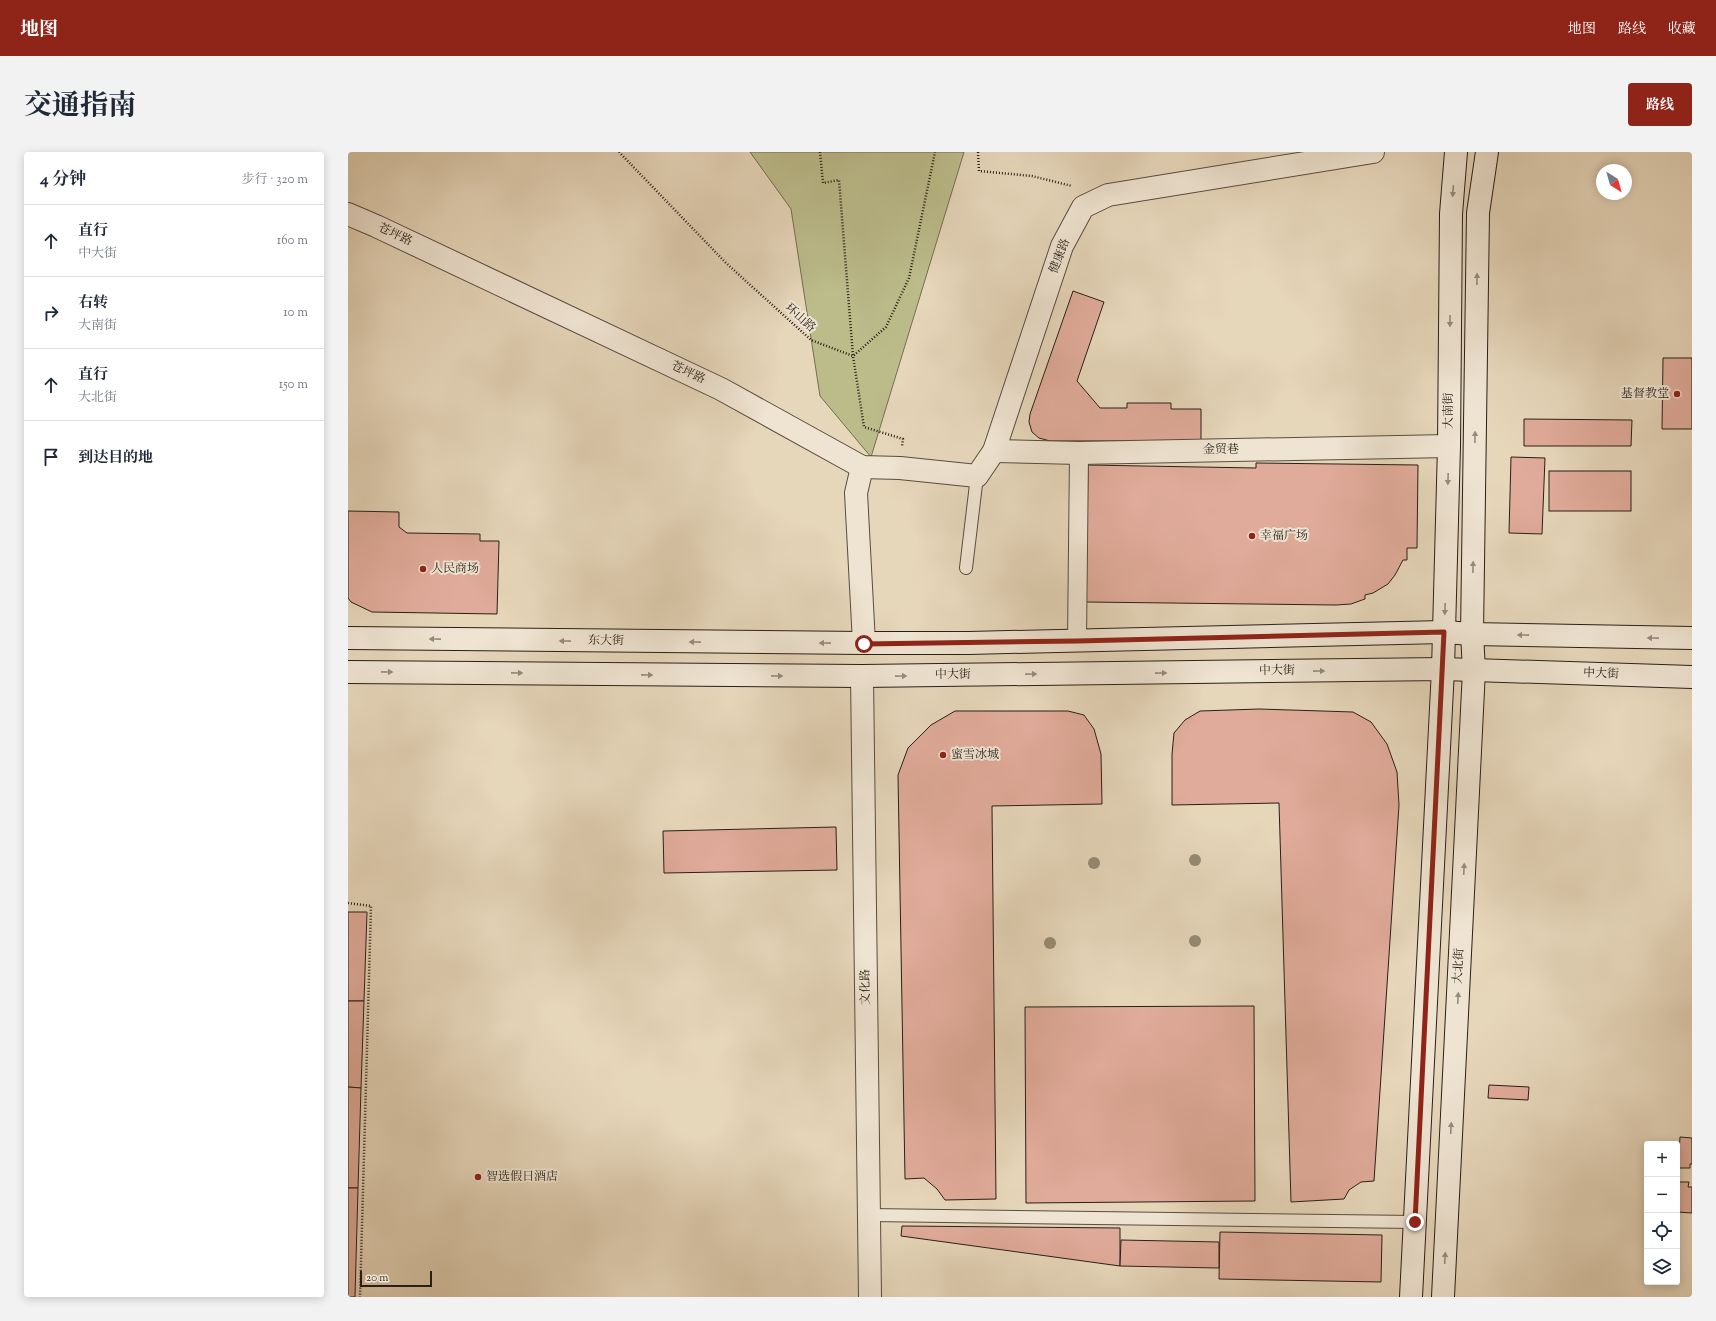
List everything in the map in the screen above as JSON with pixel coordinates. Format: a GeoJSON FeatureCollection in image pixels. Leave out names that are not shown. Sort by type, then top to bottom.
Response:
{"type":"FeatureCollection","features":[{"type":"Feature","properties":{"kind":"main road"},"geometry":{"type":"LineString","coordinates":[[1083,207],[1108,195],[1373,152]]}},
{"type":"Feature","properties":{"kind":"main road","name":"大南街"},"geometry":{"type":"LineString","coordinates":[[1443,669],[1449,446],[1451,214],[1456,152]]}},
{"type":"Feature","properties":{"kind":"main road"},"geometry":{"type":"LineString","coordinates":[[1472,634],[1478,213],[1487,152]]}},
{"type":"Feature","properties":{"kind":"main road","name":"健康路"},"geometry":{"type":"LineString","coordinates":[[977,476],[994,451],[1062,246],[1083,207]]}},
{"type":"Feature","properties":{"kind":"main road","name":"苍坪路"},"geometry":{"type":"LineString","coordinates":[[348,214],[721,388],[862,467]]}},
{"type":"Feature","properties":{"kind":"main road","name":"金贸巷"},"geometry":{"type":"LineString","coordinates":[[994,451],[1079,452],[1449,446]]}},
{"type":"Feature","properties":{"kind":"main road"},"geometry":{"type":"LineString","coordinates":[[977,476],[900,468],[862,467],[856,493],[864,644],[1077,641],[1444,632],[1472,634],[1692,638]]}},
{"type":"Feature","properties":{"kind":"main road","name":"大北街"},"geometry":{"type":"LineString","coordinates":[[1443,1297],[1474,670],[1472,634]]}},
{"type":"Feature","properties":{"kind":"main road","name":"东大街"},"geometry":{"type":"LineString","coordinates":[[348,638],[864,644]]}},
{"type":"Feature","properties":{"kind":"main road"},"geometry":{"type":"LineString","coordinates":[[1411,1297],[1443,669]]}},
{"type":"Feature","properties":{"kind":"main road","name":"中大街"},"geometry":{"type":"LineString","coordinates":[[862,676],[1443,669],[1692,677]]}},
{"type":"Feature","properties":{"kind":"main road"},"geometry":{"type":"LineString","coordinates":[[348,672],[862,676]]}},
{"type":"Feature","properties":{"kind":"main road","name":"文化路"},"geometry":{"type":"LineString","coordinates":[[862,676],[870,1297]]}},
{"type":"Feature","properties":{"kind":"street"},"geometry":{"type":"LineString","coordinates":[[1077,641],[1079,452]]}},
{"type":"Feature","properties":{"kind":"lane"},"geometry":{"type":"LineString","coordinates":[[966,568],[977,476]]}},
{"type":"Feature","properties":{"kind":"lane"},"geometry":{"type":"LineString","coordinates":[[869,1216],[1415,1222]]}},
{"type":"Feature","properties":{"kind":"path","name":"环山路"},"geometry":{"type":"LineString","coordinates":[[619,152],[726,263],[812,340],[853,356]]}},
{"type":"Feature","properties":{"kind":"path"},"geometry":{"type":"LineString","coordinates":[[820,152],[823,183],[839,180],[853,356],[864,427],[903,439],[900,468]]}},
{"type":"Feature","properties":{"kind":"path"},"geometry":{"type":"LineString","coordinates":[[853,356],[886,327],[909,278],[935,152]]}},
{"type":"Feature","properties":{"kind":"path"},"geometry":{"type":"LineString","coordinates":[[978,152],[979,171],[1032,176],[1075,187],[1083,207]]}},
{"type":"Feature","properties":{"kind":"path"},"geometry":{"type":"LineString","coordinates":[[348,903],[371,906],[360,1297]]}},
{"type":"Feature","properties":{"kind":"green space"},"geometry":{"type":"Polygon","coordinates":[[[750,152],[964,152],[871,457],[820,396],[791,209],[750,152]]]}},
{"type":"Feature","properties":{"kind":"building"},"geometry":{"type":"Polygon","coordinates":[[[1073,291],[1104,302],[1077,381],[1100,408],[1127,408],[1127,403],[1171,403],[1171,409],[1201,409],[1201,441],[1050,441],[1039,438],[1032,432],[1029,422],[1030,414],[1073,291]]]}},
{"type":"Feature","properties":{"kind":"building","name":"基督教堂"},"geometry":{"type":"Polygon","coordinates":[[[1663,358],[1692,358],[1692,429],[1662,429],[1663,358]]]}},
{"type":"Feature","properties":{"kind":"building"},"geometry":{"type":"Polygon","coordinates":[[[1524,419],[1632,420],[1631,446],[1524,446],[1524,419]]]}},
{"type":"Feature","properties":{"kind":"building"},"geometry":{"type":"Polygon","coordinates":[[[1511,457],[1545,458],[1542,534],[1509,533],[1511,457]]]}},
{"type":"Feature","properties":{"kind":"building","name":"幸福广场"},"geometry":{"type":"Polygon","coordinates":[[[1256,463],[1418,465],[1417,548],[1407,548],[1407,560],[1403,560],[1388,584],[1373,593],[1365,595],[1365,599],[1351,604],[1086,602],[1088,465],[1256,468],[1256,463]]]}},
{"type":"Feature","properties":{"kind":"building"},"geometry":{"type":"Polygon","coordinates":[[[1549,471],[1631,471],[1631,511],[1549,511],[1549,471]]]}},
{"type":"Feature","properties":{"kind":"building","name":"人民商场"},"geometry":{"type":"Polygon","coordinates":[[[348,511],[399,512],[399,527],[407,533],[480,534],[480,541],[499,541],[497,614],[372,612],[351,602],[348,598],[348,511]]]}},
{"type":"Feature","properties":{"kind":"building"},"geometry":{"type":"Polygon","coordinates":[[[1259,709],[1353,712],[1371,722],[1387,744],[1397,772],[1399,805],[1374,1181],[1361,1182],[1349,1190],[1344,1199],[1291,1202],[1279,803],[1172,805],[1172,754],[1174,733],[1185,720],[1200,711],[1259,709]]]}},
{"type":"Feature","properties":{"kind":"building"},"geometry":{"type":"Polygon","coordinates":[[[955,711],[1068,711],[1084,715],[1094,729],[1101,754],[1102,804],[992,806],[996,1199],[945,1200],[937,1189],[924,1178],[905,1179],[898,775],[908,748],[931,725],[955,711]]]}},
{"type":"Feature","properties":{"kind":"building"},"geometry":{"type":"Polygon","coordinates":[[[836,827],[837,870],[664,873],[663,831],[836,827]]]}},
{"type":"Feature","properties":{"kind":"building"},"geometry":{"type":"Polygon","coordinates":[[[348,912],[367,912],[364,1001],[348,1001],[348,912]]]}},
{"type":"Feature","properties":{"kind":"building"},"geometry":{"type":"Polygon","coordinates":[[[348,1001],[364,1001],[361,1088],[348,1087],[348,1001]]]}},
{"type":"Feature","properties":{"kind":"building"},"geometry":{"type":"Polygon","coordinates":[[[1254,1006],[1255,1201],[1026,1203],[1025,1007],[1254,1006]]]}},
{"type":"Feature","properties":{"kind":"building"},"geometry":{"type":"Polygon","coordinates":[[[1489,1085],[1529,1087],[1528,1100],[1488,1098],[1489,1085]]]}},
{"type":"Feature","properties":{"kind":"building"},"geometry":{"type":"Polygon","coordinates":[[[348,1087],[361,1088],[358,1188],[348,1188],[348,1087]]]}},
{"type":"Feature","properties":{"kind":"building"},"geometry":{"type":"Polygon","coordinates":[[[1680,1137],[1692,1138],[1692,1164],[1690,1164],[1690,1168],[1680,1168],[1680,1137]]]}},
{"type":"Feature","properties":{"kind":"building"},"geometry":{"type":"Polygon","coordinates":[[[1680,1182],[1689,1182],[1688,1187],[1692,1187],[1692,1213],[1680,1212],[1680,1182]]]}},
{"type":"Feature","properties":{"kind":"building"},"geometry":{"type":"Polygon","coordinates":[[[348,1188],[358,1188],[355,1297],[348,1297],[348,1188]]]}},
{"type":"Feature","properties":{"kind":"building"},"geometry":{"type":"Polygon","coordinates":[[[902,1226],[1120,1228],[1120,1266],[901,1236],[902,1226]]]}},
{"type":"Feature","properties":{"kind":"building"},"geometry":{"type":"Polygon","coordinates":[[[1220,1232],[1382,1235],[1381,1282],[1219,1279],[1220,1232]]]}},
{"type":"Feature","properties":{"kind":"building"},"geometry":{"type":"Polygon","coordinates":[[[1121,1240],[1219,1242],[1219,1268],[1120,1266],[1121,1240]]]}},
{"type":"Feature","properties":{"kind":"place","name":"基督教堂"},"geometry":{"type":"Point","coordinates":[1677,394]}},
{"type":"Feature","properties":{"kind":"place","name":"幸福广场"},"geometry":{"type":"Point","coordinates":[1252,536]}},
{"type":"Feature","properties":{"kind":"place","name":"人民商场"},"geometry":{"type":"Point","coordinates":[423,569]}},
{"type":"Feature","properties":{"kind":"place","name":"蜜雪冰城"},"geometry":{"type":"Point","coordinates":[943,755]}},
{"type":"Feature","properties":{"kind":"place","name":"智选假日酒店"},"geometry":{"type":"Point","coordinates":[478,1177]}},
{"type":"Feature","properties":{"kind":"route"},"geometry":{"type":"LineString","coordinates":[[864,644],[1077,641],[1444,632],[1415,1222]]}}]}
